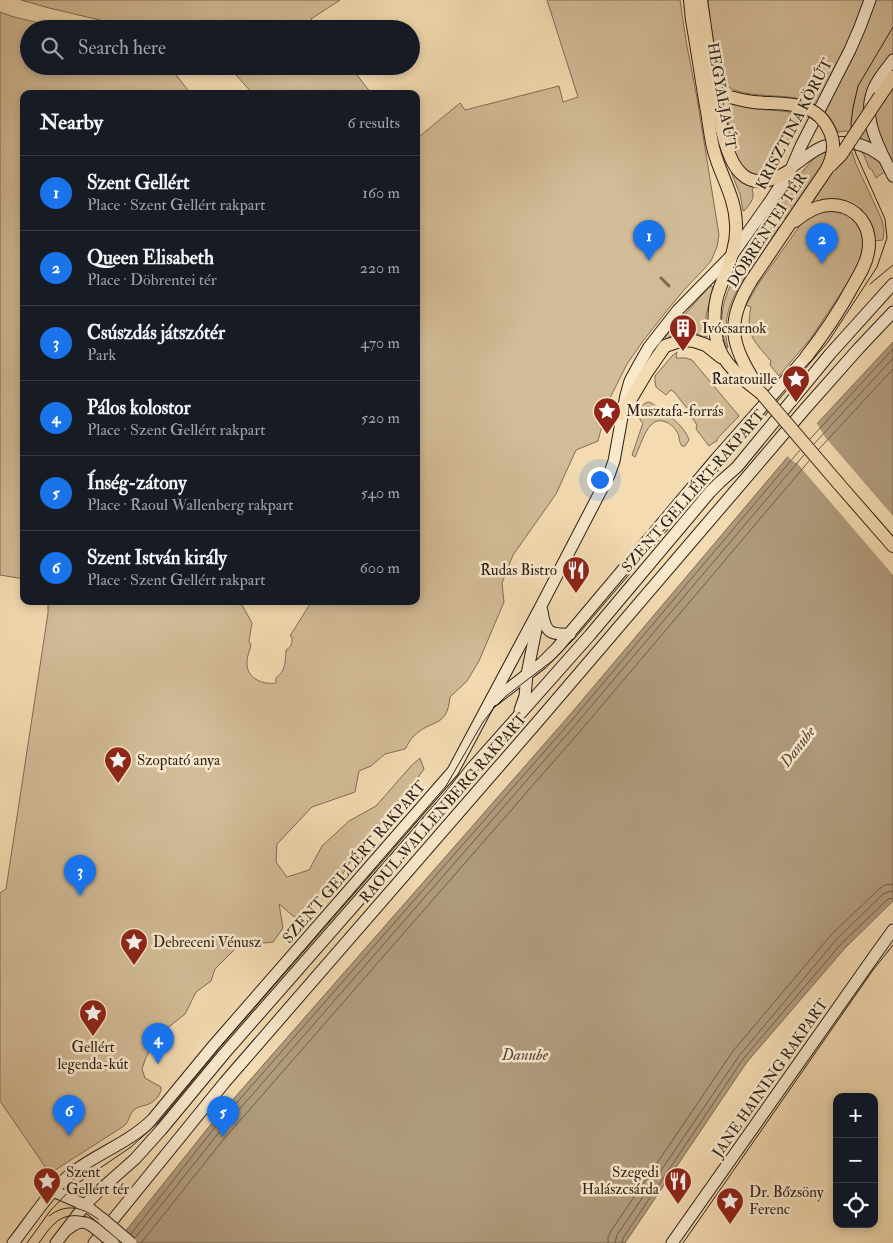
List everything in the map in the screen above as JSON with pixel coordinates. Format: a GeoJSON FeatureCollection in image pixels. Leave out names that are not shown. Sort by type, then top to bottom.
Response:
{"type":"FeatureCollection","features":[{"type":"Feature","properties":{"kind":"main road","name":"HEGYALJA ÚT"},"geometry":{"type":"LineString","coordinates":[[690,0],[714,150],[728,188],[736,223],[732,255],[717,297],[714,315],[717,342],[725,360]]}},
{"type":"Feature","properties":{"kind":"main road","name":"HEGYALJA ÚT"},"geometry":{"type":"LineString","coordinates":[[701,0],[714,94],[722,134],[727,151],[735,167],[747,178],[760,182],[772,180],[790,169]]}},
{"type":"Feature","properties":{"kind":"main road","name":"KRISZTINA KÖRÚT"},"geometry":{"type":"LineString","coordinates":[[732,255],[790,169],[850,50],[870,0]]}},
{"type":"Feature","properties":{"kind":"main road"},"geometry":{"type":"LineString","coordinates":[[893,60],[878,81],[870,98],[869,110],[874,135],[893,176]]}},
{"type":"Feature","properties":{"kind":"main road"},"geometry":{"type":"LineString","coordinates":[[827,169],[841,155],[893,76]]}},
{"type":"Feature","properties":{"kind":"main road"},"geometry":{"type":"LineString","coordinates":[[713,78],[718,90],[730,96],[755,102],[798,105],[820,116],[829,129],[833,142],[832,156],[827,169]]}},
{"type":"Feature","properties":{"kind":"main road"},"geometry":{"type":"LineString","coordinates":[[790,169],[821,148],[841,143],[852,142],[866,146],[885,159]]}},
{"type":"Feature","properties":{"kind":"main road","name":"DÖBRENTEI TÉR"},"geometry":{"type":"LineString","coordinates":[[761,393],[740,356],[734,333],[736,311],[751,281],[827,169]]}},
{"type":"Feature","properties":{"kind":"main road"},"geometry":{"type":"LineString","coordinates":[[788,227],[805,213],[826,204],[849,209],[864,221],[868,230],[868,253],[858,278],[824,334],[806,357]]}},
{"type":"Feature","properties":{"kind":"main road","name":"SZENT GELLÉRT RAKPART"},"geometry":{"type":"LineString","coordinates":[[53,1191],[73,1172],[101,1153],[129,1139],[143,1129],[453,771],[609,475],[615,456],[630,381],[649,347],[678,310],[732,255]]}},
{"type":"Feature","properties":{"kind":"main road","name":"SZENT GELLÉRT RAKPART"},"geometry":{"type":"LineString","coordinates":[[85,1205],[135,1159],[161,1130],[224,1054],[590,635],[710,492],[738,467],[830,354],[893,284]]}},
{"type":"Feature","properties":{"kind":"main road","name":"RAOUL WALLENBERG RAKPART"},"geometry":{"type":"LineString","coordinates":[[94,1243],[102,1226],[225,1082],[547,712],[805,410],[893,312]]}},
{"type":"Feature","properties":{"kind":"main road"},"geometry":{"type":"LineString","coordinates":[[622,414],[661,350],[666,346],[684,340],[706,345],[761,393],[893,546]]}},
{"type":"Feature","properties":{"kind":"main road","name":"SZENT GELLÉRT RAKPART"},"geometry":{"type":"LineString","coordinates":[[489,705],[542,663],[570,634],[716,459],[806,357]]}},
{"type":"Feature","properties":{"kind":"main road","name":"SZENT GELLÉRT RAKPART"},"geometry":{"type":"LineString","coordinates":[[516,718],[525,696],[527,674],[541,606]]}},
{"type":"Feature","properties":{"kind":"main road"},"geometry":{"type":"LineString","coordinates":[[541,606],[546,628],[550,632],[570,634]]}},
{"type":"Feature","properties":{"kind":"main road","name":"JANE HAINING RAKPART"},"geometry":{"type":"LineString","coordinates":[[672,1243],[874,954],[893,930]]}},
{"type":"Feature","properties":{"kind":"main road"},"geometry":{"type":"LineString","coordinates":[[874,954],[893,946]]}},
{"type":"Feature","properties":{"kind":"main road"},"geometry":{"type":"LineString","coordinates":[[13,1243],[53,1191],[85,1205],[113,1243]]}},
{"type":"Feature","properties":{"kind":"main road"},"geometry":{"type":"LineString","coordinates":[[56,1243],[85,1205]]}},
{"type":"Feature","properties":{"kind":"main road"},"geometry":{"type":"LineString","coordinates":[[65,1232],[78,1223],[84,1222],[102,1226],[131,1243]]}},
{"type":"Feature","properties":{"kind":"shaded area"},"geometry":{"type":"Polygon","coordinates":[[[21,0],[340,0],[312,20],[100,20],[21,0]]]}},
{"type":"Feature","properties":{"kind":"shaded area"},"geometry":{"type":"Polygon","coordinates":[[[547,0],[680,0],[719,235],[717,247],[711,261],[669,308],[627,364],[608,402],[598,441],[576,450],[556,494],[513,555],[502,583],[504,602],[479,661],[467,681],[450,697],[446,714],[438,722],[421,730],[410,740],[405,749],[385,754],[371,766],[359,771],[355,792],[312,807],[277,844],[276,862],[287,877],[309,870],[322,846],[349,821],[376,806],[420,758],[424,769],[399,804],[361,844],[332,892],[316,901],[302,919],[293,916],[279,904],[283,928],[273,942],[238,946],[215,969],[211,981],[196,992],[185,1014],[170,1026],[157,1033],[142,1069],[145,1078],[161,1087],[161,1092],[157,1098],[149,1104],[135,1109],[124,1126],[52,1172],[46,1168],[0,1101],[0,893],[6,889],[48,605],[242,605],[252,623],[247,668],[256,679],[265,683],[276,683],[276,678],[283,669],[286,650],[292,643],[292,637],[290,636],[309,605],[420,605],[420,136],[460,103],[465,110],[559,86],[563,102],[578,97],[547,0]]]}},
{"type":"Feature","properties":{"kind":"shaded area"},"geometry":{"type":"Polygon","coordinates":[[[708,0],[893,0],[893,166],[876,178],[861,151],[859,139],[846,131],[838,132],[830,118],[821,108],[810,102],[786,97],[745,93],[726,85],[720,77],[717,67],[708,0]]]}},
{"type":"Feature","properties":{"kind":"shaded area"},"geometry":{"type":"Polygon","coordinates":[[[0,12],[26,20],[20,20],[20,75],[176,75],[188,90],[20,90],[20,578],[0,575],[0,12]]]}},
{"type":"Feature","properties":{"kind":"shaded area"},"geometry":{"type":"Polygon","coordinates":[[[236,75],[357,75],[369,90],[249,90],[236,75]]]}},
{"type":"Feature","properties":{"kind":"shaded area"},"geometry":{"type":"Polygon","coordinates":[[[730,103],[748,108],[786,111],[804,115],[791,138],[760,177],[748,173],[742,167],[735,153],[726,109],[730,103]]]}},
{"type":"Feature","properties":{"kind":"shaded area"},"geometry":{"type":"Polygon","coordinates":[[[830,149],[851,149],[882,220],[883,240],[864,242],[863,253],[857,269],[811,338],[779,376],[770,365],[771,361],[752,337],[749,324],[751,307],[746,305],[759,283],[799,227],[776,211],[792,186],[820,153],[830,149]]]}},
{"type":"Feature","properties":{"kind":"shaded area"},"geometry":{"type":"Polygon","coordinates":[[[734,170],[755,185],[752,190],[753,199],[744,211],[740,194],[731,172],[734,170]]]}},
{"type":"Feature","properties":{"kind":"shaded area"},"geometry":{"type":"Polygon","coordinates":[[[774,224],[779,227],[740,285],[731,304],[726,325],[727,348],[722,332],[722,316],[730,286],[764,230],[768,233],[774,224]]]}},
{"type":"Feature","properties":{"kind":"shaded area"},"geometry":{"type":"Polygon","coordinates":[[[711,286],[713,287],[706,316],[707,337],[683,331],[667,339],[665,337],[711,286]]]}},
{"type":"Feature","properties":{"kind":"shaded area"},"geometry":{"type":"Polygon","coordinates":[[[677,352],[676,358],[692,360],[739,416],[717,441],[709,446],[696,429],[697,425],[691,413],[674,392],[671,390],[666,395],[656,387],[655,376],[677,352]]]}},
{"type":"Feature","properties":{"kind":"shaded area"},"geometry":{"type":"Polygon","coordinates":[[[649,402],[672,418],[681,427],[689,440],[685,446],[682,446],[678,434],[672,426],[658,421],[654,422],[647,431],[635,457],[632,455],[643,423],[640,420],[640,408],[643,404],[649,402]]]}},
{"type":"Feature","properties":{"kind":"water","name":"Danube"},"geometry":{"type":"Polygon","coordinates":[[[893,342],[893,901],[845,948],[747,1062],[625,1243],[116,1243],[208,1128],[568,717],[801,441],[893,342]]]}},
{"type":"Feature","properties":{"kind":"pier"},"geometry":{"type":"Polygon","coordinates":[[[815,422],[825,437],[893,516],[893,575],[796,462],[786,455],[815,422]]]}},
{"type":"Feature","properties":{"kind":"waterway"},"geometry":{"type":"LineString","coordinates":[[661,278],[669,286]]}},
{"type":"Feature","properties":{"kind":"tram line"},"geometry":{"type":"LineString","coordinates":[[27,1243],[50,1211],[75,1185],[131,1147],[151,1129],[446,786],[483,722],[494,708],[506,696],[552,661],[574,639],[828,342],[877,267],[887,238],[885,219],[852,142],[851,123],[858,86],[893,27]]}},
{"type":"Feature","properties":{"kind":"tram line"},"geometry":{"type":"LineString","coordinates":[[870,284],[893,265]]}},
{"type":"Feature","properties":{"kind":"tram line"},"geometry":{"type":"LineString","coordinates":[[683,1243],[873,970],[893,945]]}},
{"type":"Feature","properties":{"kind":"tram line"},"geometry":{"type":"LineString","coordinates":[[49,1216],[60,1210],[80,1209],[99,1220],[125,1243]]}},
{"type":"Feature","properties":{"kind":"tram line"},"geometry":{"type":"LineString","coordinates":[[39,1243],[48,1230],[63,1218],[69,1216],[85,1217]]}},
{"type":"Feature","properties":{"kind":"place","name":"Szent Gellért"},"geometry":{"type":"Point","coordinates":[649,261]}},
{"type":"Feature","properties":{"kind":"place","name":"Queen Elisabeth"},"geometry":{"type":"Point","coordinates":[822,264]}},
{"type":"Feature","properties":{"kind":"place","name":"Ivócsarnok"},"geometry":{"type":"Point","coordinates":[683,352]}},
{"type":"Feature","properties":{"kind":"place","name":"Ratatouille"},"geometry":{"type":"Point","coordinates":[796,403]}},
{"type":"Feature","properties":{"kind":"place","name":"Musztafa-forrás"},"geometry":{"type":"Point","coordinates":[607,435]}},
{"type":"Feature","properties":{"kind":"place","name":"Rudas Bistro"},"geometry":{"type":"Point","coordinates":[576,594]}},
{"type":"Feature","properties":{"kind":"place","name":"Szoptató anya"},"geometry":{"type":"Point","coordinates":[118,784]}},
{"type":"Feature","properties":{"kind":"place","name":"Csúszdás játszótér"},"geometry":{"type":"Point","coordinates":[80,896]}},
{"type":"Feature","properties":{"kind":"place","name":"Debreceni Vénusz"},"geometry":{"type":"Point","coordinates":[134,966]}},
{"type":"Feature","properties":{"kind":"place","name":"Gellért legenda-kút"},"geometry":{"type":"Point","coordinates":[93,1037]}},
{"type":"Feature","properties":{"kind":"place","name":"Pálos kolostor"},"geometry":{"type":"Point","coordinates":[158,1064]}},
{"type":"Feature","properties":{"kind":"place","name":"Szent István király"},"geometry":{"type":"Point","coordinates":[69,1136]}},
{"type":"Feature","properties":{"kind":"place","name":"Ínség-zátony"},"geometry":{"type":"Point","coordinates":[223,1137]}},
{"type":"Feature","properties":{"kind":"place","name":"Szent Gellért tér"},"geometry":{"type":"Point","coordinates":[47,1205]}},
{"type":"Feature","properties":{"kind":"place","name":"Szegedi Halászcsárda"},"geometry":{"type":"Point","coordinates":[678,1205]}},
{"type":"Feature","properties":{"kind":"place","name":"Dr. Bőzsöny Ferenc"},"geometry":{"type":"Point","coordinates":[730,1225]}}]}
